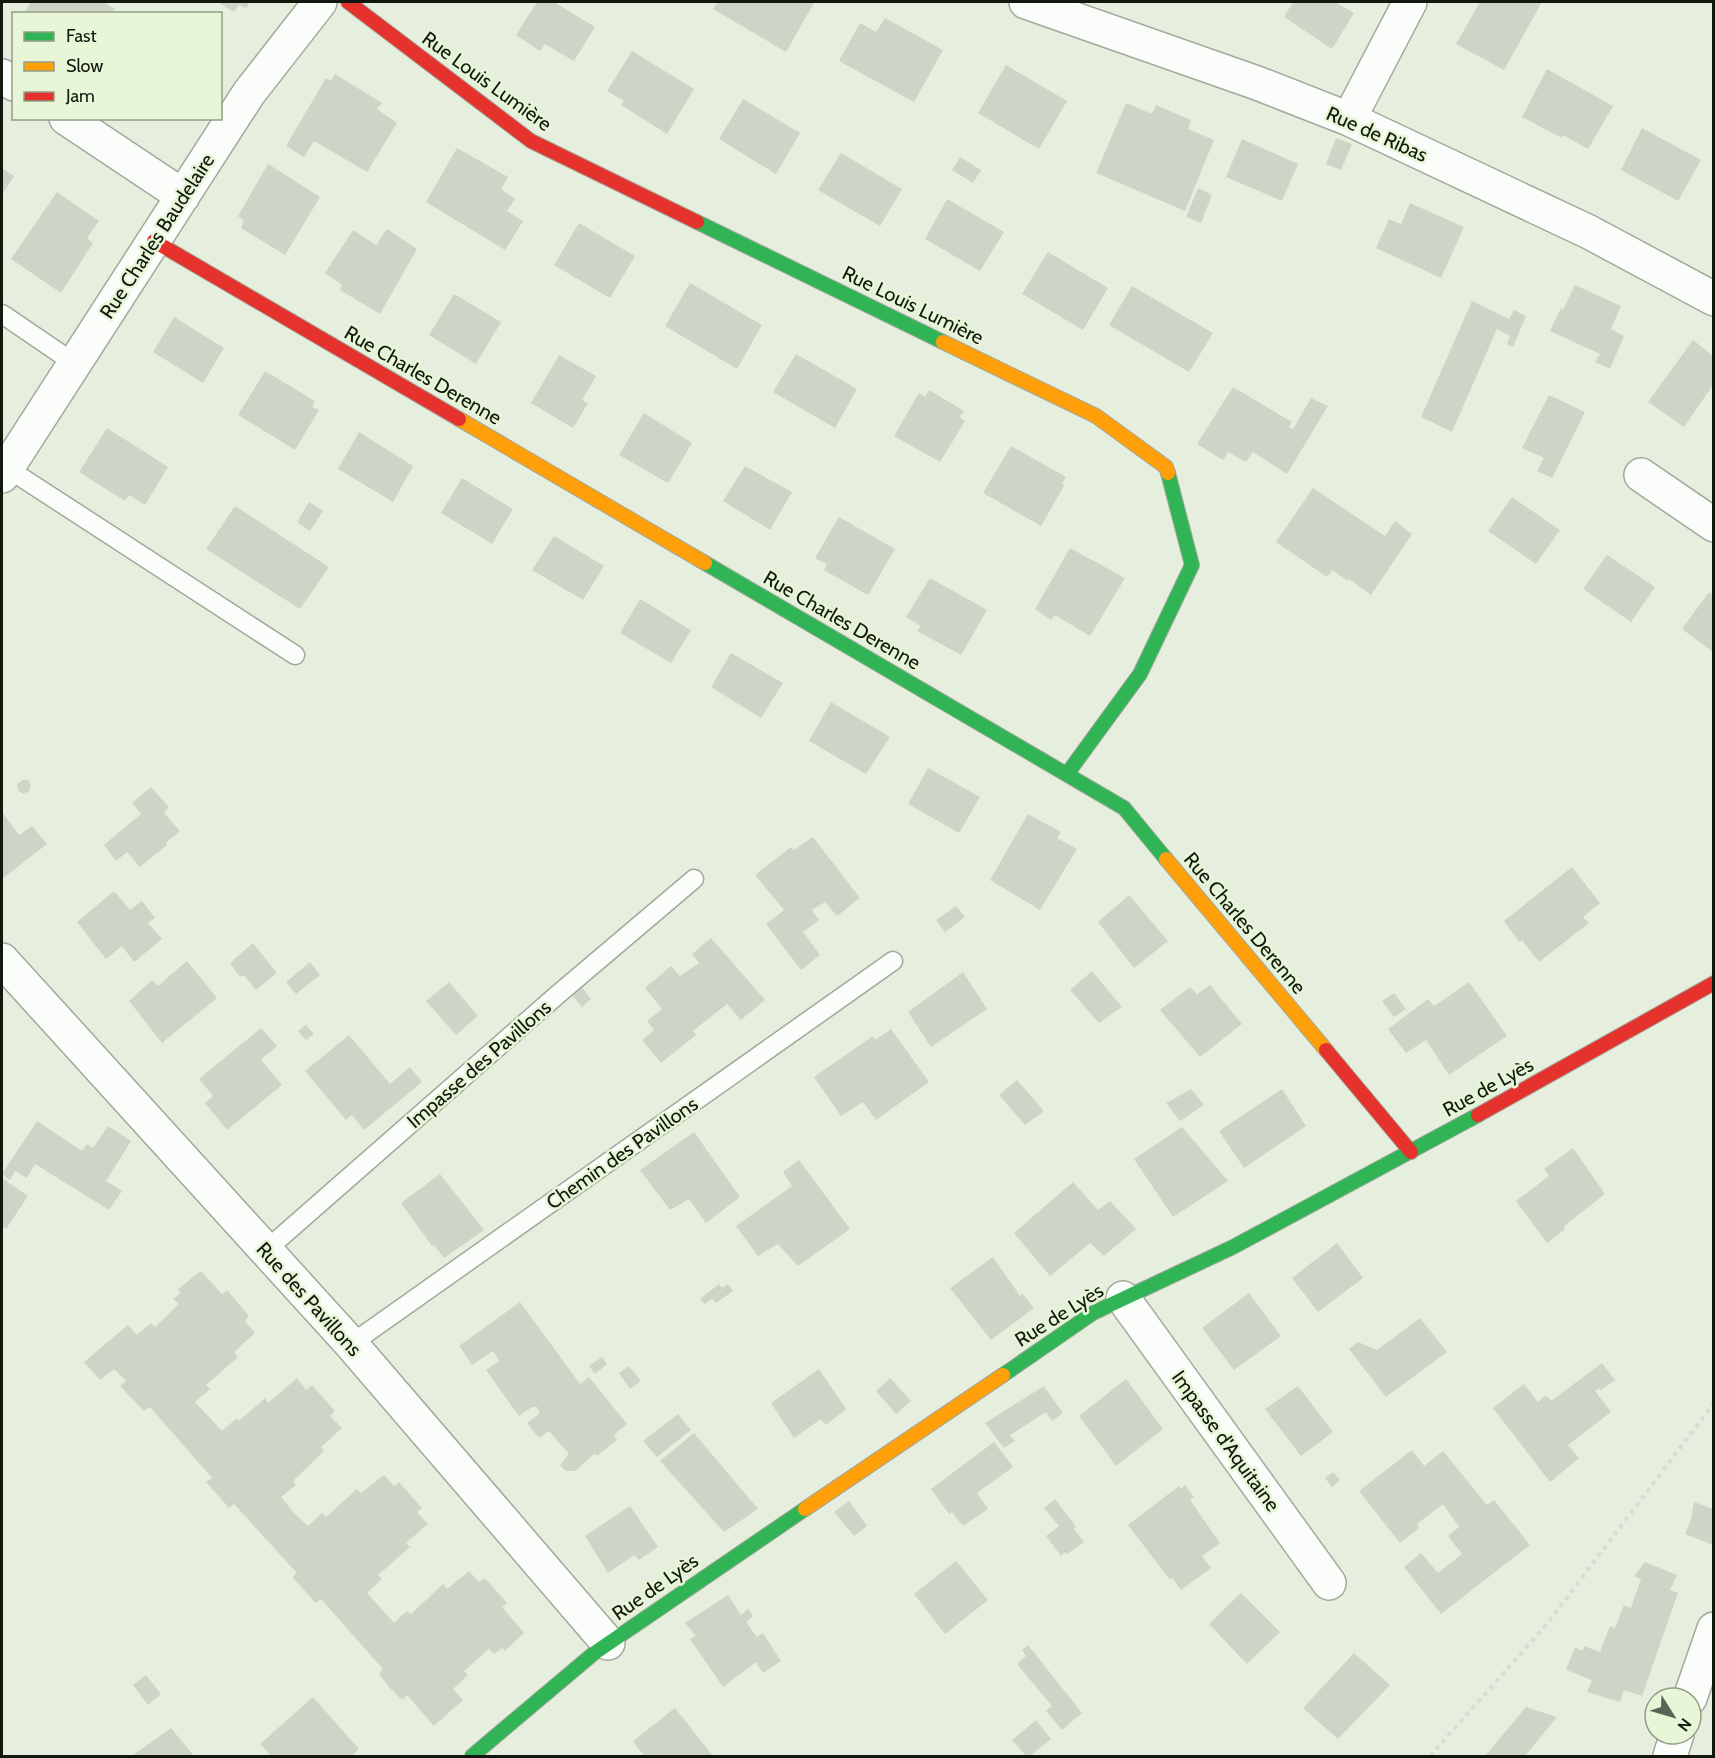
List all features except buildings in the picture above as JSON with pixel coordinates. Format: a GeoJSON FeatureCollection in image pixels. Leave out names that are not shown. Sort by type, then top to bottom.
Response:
{"type":"FeatureCollection","features":[{"type":"Feature","properties":{"kind":"street","name":"Rue Charles Baudelaire"},"geometry":{"type":"LineString","coordinates":[[4,472],[249,93],[320,2]]}},
{"type":"Feature","properties":{"kind":"street","name":"Rue Louis Lumière"},"geometry":{"type":"LineString","coordinates":[[348,2],[531,141],[1096,416],[1166,467],[1192,565],[1140,674],[1067,774]]}},
{"type":"Feature","properties":{"kind":"street","name":"Rue de Ribas"},"geometry":{"type":"LineString","coordinates":[[1026,2],[1257,83],[1349,119],[1589,232],[1713,299]]}},
{"type":"Feature","properties":{"kind":"street"},"geometry":{"type":"LineString","coordinates":[[1349,119],[1410,2]]}},
{"type":"Feature","properties":{"kind":"street"},"geometry":{"type":"LineString","coordinates":[[69,120],[183,196]]}},
{"type":"Feature","properties":{"kind":"street","name":"Rue Charles Derenne"},"geometry":{"type":"LineString","coordinates":[[154,240],[1124,808],[1411,1152]]}},
{"type":"Feature","properties":{"kind":"street"},"geometry":{"type":"LineString","coordinates":[[1641,475],[1713,525]]}},
{"type":"Feature","properties":{"kind":"street","name":"Rue des Pavillons"},"geometry":{"type":"LineString","coordinates":[[2,960],[351,1344],[608,1643]]}},
{"type":"Feature","properties":{"kind":"street","name":"Rue de Lyès"},"geometry":{"type":"LineString","coordinates":[[472,1756],[608,1643],[1093,1313],[1233,1247],[1411,1152],[1713,983]]}},
{"type":"Feature","properties":{"kind":"street","name":"Impasse d'Aquitaine"},"geometry":{"type":"LineString","coordinates":[[1122,1298],[1329,1583]]}},
{"type":"Feature","properties":{"kind":"street"},"geometry":{"type":"LineString","coordinates":[[1694,1686],[1713,1629]]}},
{"type":"Feature","properties":{"kind":"lane"},"geometry":{"type":"LineString","coordinates":[[2,314],[74,363]]}},
{"type":"Feature","properties":{"kind":"lane"},"geometry":{"type":"LineString","coordinates":[[4,472],[295,655]]}},
{"type":"Feature","properties":{"kind":"lane","name":"Impasse des Pavillons"},"geometry":{"type":"LineString","coordinates":[[266,1251],[556,996],[694,879]]}},
{"type":"Feature","properties":{"kind":"lane","name":"Chemin des Pavillons"},"geometry":{"type":"LineString","coordinates":[[351,1344],[892,962]]}},
{"type":"Feature","properties":{"kind":"path"},"geometry":{"type":"LineString","coordinates":[[1430,1756],[1547,1624],[1713,1403]]}},
{"type":"Feature","properties":{"kind":"traffic: fast"},"geometry":{"type":"LineString","coordinates":[[697,222],[943,342]]}},
{"type":"Feature","properties":{"kind":"traffic: fast"},"geometry":{"type":"LineString","coordinates":[[1067,774],[1140,674],[1192,565],[1168,473]]}},
{"type":"Feature","properties":{"kind":"traffic: fast"},"geometry":{"type":"LineString","coordinates":[[705,563],[1124,808],[1166,859]]}},
{"type":"Feature","properties":{"kind":"traffic: fast"},"geometry":{"type":"LineString","coordinates":[[1003,1375],[1093,1313],[1233,1247],[1478,1115]]}},
{"type":"Feature","properties":{"kind":"traffic: fast"},"geometry":{"type":"LineString","coordinates":[[472,1756],[593,1654],[805,1509]]}},
{"type":"Feature","properties":{"kind":"traffic: slow"},"geometry":{"type":"LineString","coordinates":[[943,342],[1096,416],[1166,467],[1168,473]]}},
{"type":"Feature","properties":{"kind":"traffic: slow"},"geometry":{"type":"LineString","coordinates":[[459,419],[705,563]]}},
{"type":"Feature","properties":{"kind":"traffic: slow"},"geometry":{"type":"LineString","coordinates":[[1166,859],[1326,1050]]}},
{"type":"Feature","properties":{"kind":"traffic: slow"},"geometry":{"type":"LineString","coordinates":[[805,1509],[1003,1375]]}},
{"type":"Feature","properties":{"kind":"traffic: jam"},"geometry":{"type":"LineString","coordinates":[[348,2],[531,141],[697,222]]}},
{"type":"Feature","properties":{"kind":"traffic: jam"},"geometry":{"type":"LineString","coordinates":[[154,241],[459,419]]}},
{"type":"Feature","properties":{"kind":"traffic: jam"},"geometry":{"type":"LineString","coordinates":[[1478,1115],[1714,983]]}},
{"type":"Feature","properties":{"kind":"traffic: jam"},"geometry":{"type":"LineString","coordinates":[[1326,1050],[1411,1152]]}}]}
